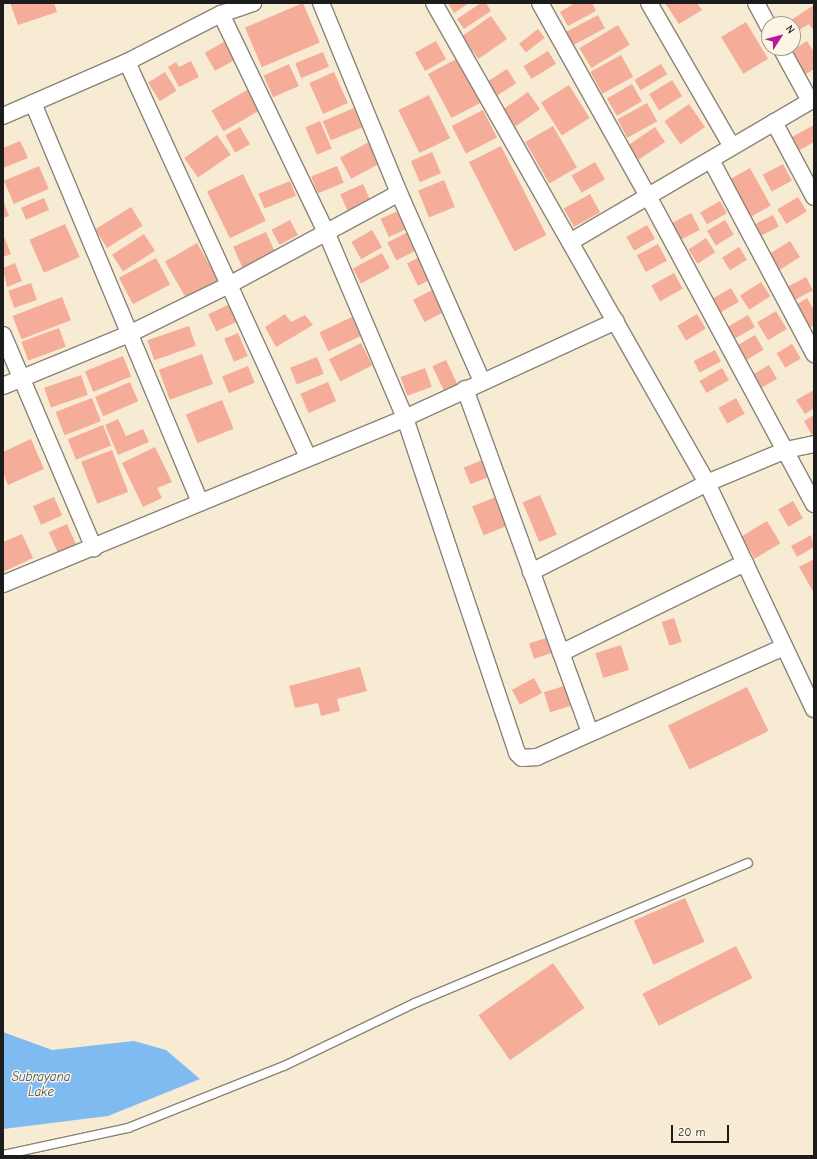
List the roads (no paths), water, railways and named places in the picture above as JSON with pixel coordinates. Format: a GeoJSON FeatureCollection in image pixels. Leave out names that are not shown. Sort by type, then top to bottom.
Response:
{"type":"FeatureCollection","features":[{"type":"Feature","properties":{"kind":"street"},"geometry":{"type":"LineString","coordinates":[[3,116],[127,62],[221,14],[253,3]]}},
{"type":"Feature","properties":{"kind":"street"},"geometry":{"type":"LineString","coordinates":[[321,3],[399,194],[482,381]]}},
{"type":"Feature","properties":{"kind":"street"},"geometry":{"type":"LineString","coordinates":[[434,3],[707,483],[814,709]]}},
{"type":"Feature","properties":{"kind":"street"},"geometry":{"type":"LineString","coordinates":[[540,3],[648,196],[814,504]]}},
{"type":"Feature","properties":{"kind":"street"},"geometry":{"type":"LineString","coordinates":[[649,3],[732,147]]}},
{"type":"Feature","properties":{"kind":"street"},"geometry":{"type":"LineString","coordinates":[[756,3],[763,16]]}},
{"type":"Feature","properties":{"kind":"street"},"geometry":{"type":"LineString","coordinates":[[221,14],[327,234],[405,418],[512,746],[522,758],[529,759],[590,734],[784,647]]}},
{"type":"Feature","properties":{"kind":"street"},"geometry":{"type":"LineString","coordinates":[[570,242],[812,100],[786,56]]}},
{"type":"Feature","properties":{"kind":"street"},"geometry":{"type":"LineString","coordinates":[[127,62],[308,457]]}},
{"type":"Feature","properties":{"kind":"street"},"geometry":{"type":"LineString","coordinates":[[33,103],[200,502]]}},
{"type":"Feature","properties":{"kind":"street"},"geometry":{"type":"LineString","coordinates":[[774,122],[814,197]]}},
{"type":"Feature","properties":{"kind":"street"},"geometry":{"type":"LineString","coordinates":[[711,160],[814,354]]}},
{"type":"Feature","properties":{"kind":"street"},"geometry":{"type":"LineString","coordinates":[[3,386],[129,334],[229,285],[327,234],[399,194]]}},
{"type":"Feature","properties":{"kind":"street"},"geometry":{"type":"LineString","coordinates":[[3,584],[94,548],[200,502],[405,418],[482,381],[616,321]]}},
{"type":"Feature","properties":{"kind":"street"},"geometry":{"type":"LineString","coordinates":[[3,334],[94,548]]}},
{"type":"Feature","properties":{"kind":"street"},"geometry":{"type":"LineString","coordinates":[[465,389],[590,734]]}},
{"type":"Feature","properties":{"kind":"street"},"geometry":{"type":"LineString","coordinates":[[531,572],[707,483],[786,450],[814,444]]}},
{"type":"Feature","properties":{"kind":"street"},"geometry":{"type":"LineString","coordinates":[[561,653],[745,563]]}},
{"type":"Feature","properties":{"kind":"lane"},"geometry":{"type":"LineString","coordinates":[[3,1155],[128,1128],[284,1066],[429,997],[748,863]]}},
{"type":"Feature","properties":{"kind":"water","name":"Subrayana Lake"},"geometry":{"type":"Polygon","coordinates":[[[3,1032],[52,1050],[134,1041],[166,1050],[200,1079],[108,1116],[3,1129],[3,1032]]]}}]}
